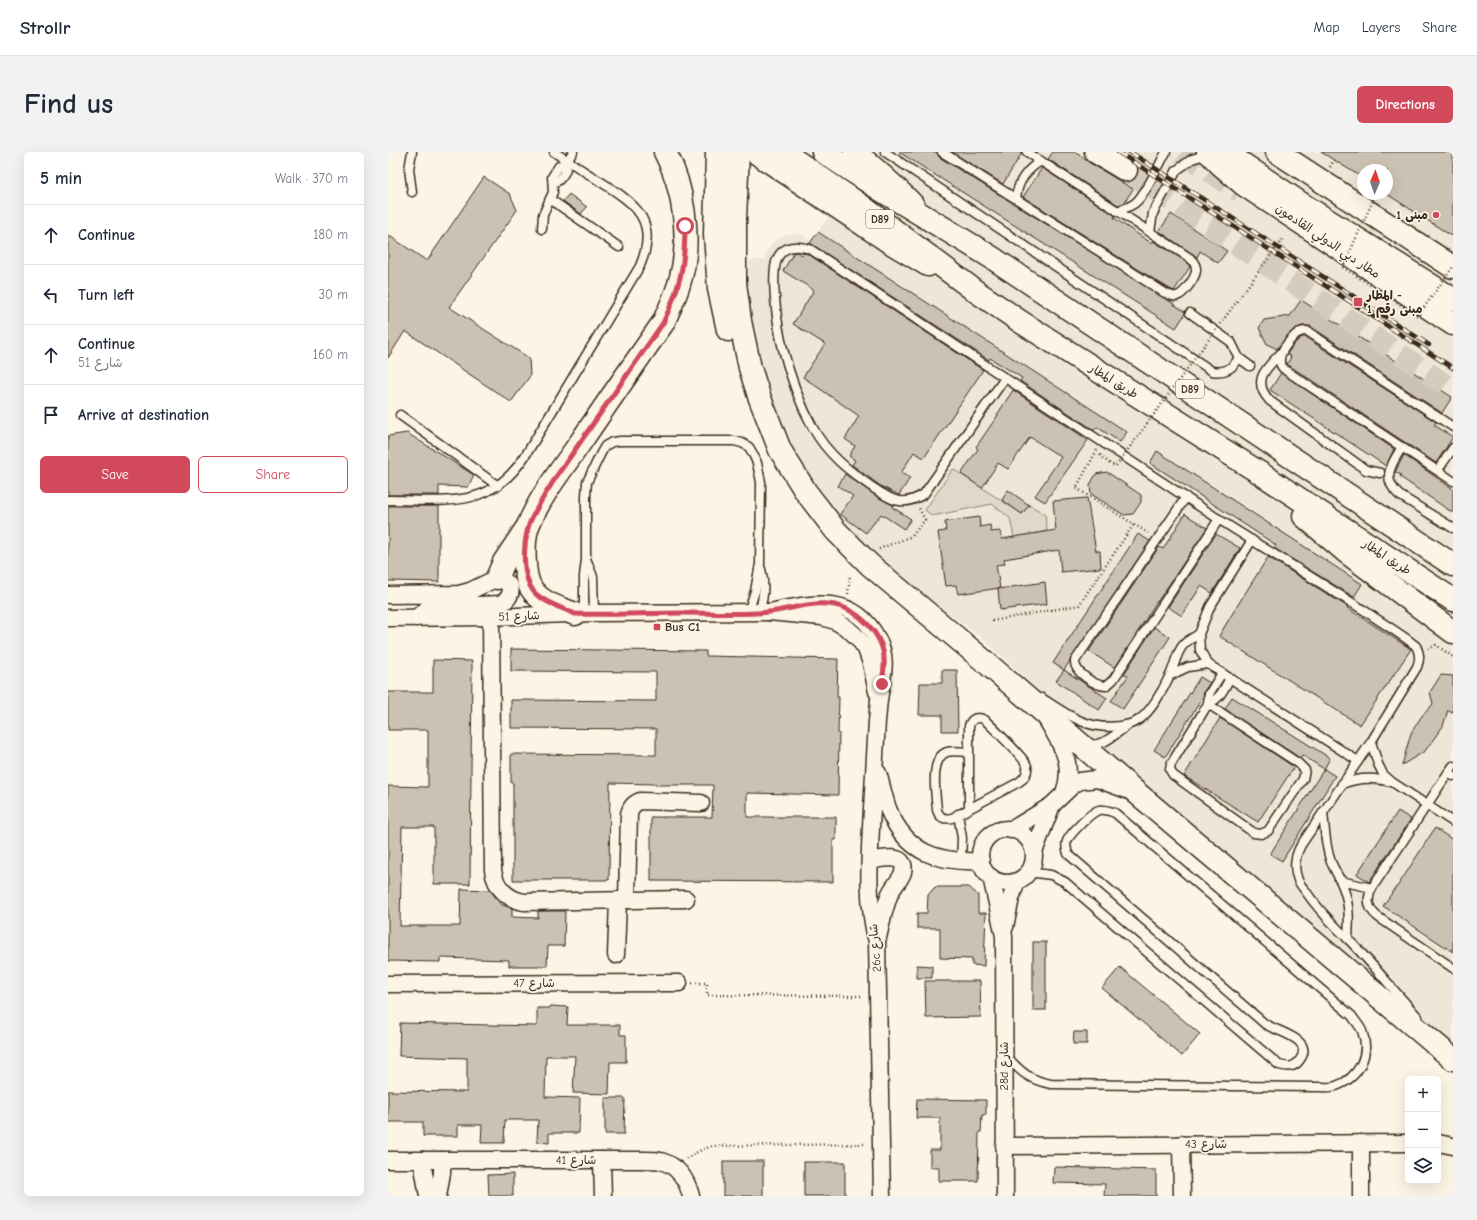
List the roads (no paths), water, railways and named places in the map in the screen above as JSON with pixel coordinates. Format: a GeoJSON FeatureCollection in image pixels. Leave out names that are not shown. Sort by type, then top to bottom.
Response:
{"type":"FeatureCollection","features":[{"type":"Feature","properties":{"kind":"main road"},"geometry":{"type":"LineString","coordinates":[[497,578],[504,562],[528,527],[556,477],[663,323],[674,300],[681,276],[685,251],[685,226],[680,193],[670,162],[664,152]]}},
{"type":"Feature","properties":{"kind":"main road"},"geometry":{"type":"LineString","coordinates":[[717,152],[714,235],[719,289],[737,342],[780,450],[806,492],[836,530],[870,564],[989,665],[1036,699],[1078,742],[1138,794],[1453,1059]]}},
{"type":"Feature","properties":{"kind":"main road"},"geometry":{"type":"LineString","coordinates":[[737,342],[734,256],[738,152]]}},
{"type":"Feature","properties":{"kind":"main road"},"geometry":{"type":"LineString","coordinates":[[755,152],[888,241],[974,290]]}},
{"type":"Feature","properties":{"kind":"main road","name":"طريق المطار"},"geometry":{"type":"LineString","coordinates":[[784,152],[859,204],[974,290],[1021,322],[1260,473],[1453,600]]}},
{"type":"Feature","properties":{"kind":"main road","name":"D89"},"geometry":{"type":"LineString","coordinates":[[823,152],[881,190],[998,261],[1326,479],[1388,523],[1453,566]]}},
{"type":"Feature","properties":{"kind":"main road"},"geometry":{"type":"LineString","coordinates":[[855,152],[900,191],[920,214]]}},
{"type":"Feature","properties":{"kind":"main road"},"geometry":{"type":"LineString","coordinates":[[1096,152],[1126,170]]}},
{"type":"Feature","properties":{"kind":"main road"},"geometry":{"type":"LineString","coordinates":[[1277,152],[1453,267]]}},
{"type":"Feature","properties":{"kind":"main road","name":"مطار دبي الدولي القادمون"},"geometry":{"type":"LineString","coordinates":[[1214,153],[1305,206],[1453,300]]}},
{"type":"Feature","properties":{"kind":"main road","name":"مطار دبي الدولي القادمون"},"geometry":{"type":"LineString","coordinates":[[1214,153],[1231,175],[1243,184],[1453,324]]}},
{"type":"Feature","properties":{"kind":"main road"},"geometry":{"type":"LineString","coordinates":[[1260,473],[1302,514],[1346,552],[1453,632]]}},
{"type":"Feature","properties":{"kind":"main road"},"geometry":{"type":"LineString","coordinates":[[1388,523],[1425,534],[1453,549]]}},
{"type":"Feature","properties":{"kind":"main road"},"geometry":{"type":"LineString","coordinates":[[528,527],[525,561],[527,577],[532,588],[536,594],[549,603],[585,614]]}},
{"type":"Feature","properties":{"kind":"street"},"geometry":{"type":"LineString","coordinates":[[388,595],[459,594],[470,591],[497,578],[508,583],[511,588],[509,598],[500,604],[434,607],[426,609],[415,618]]}},
{"type":"Feature","properties":{"kind":"street","name":"شارع 51"},"geometry":{"type":"LineString","coordinates":[[388,618],[759,612],[822,617],[835,621],[848,628],[858,638],[866,650],[871,662],[879,700]]}},
{"type":"Feature","properties":{"kind":"street"},"geometry":{"type":"LineString","coordinates":[[492,617],[493,870],[496,884],[510,898],[524,902],[686,899]]}},
{"type":"Feature","properties":{"kind":"street"},"geometry":{"type":"LineString","coordinates":[[1036,699],[1063,749],[1067,762],[1068,777],[1064,793]]}},
{"type":"Feature","properties":{"kind":"street","name":"26c شارع"},"geometry":{"type":"LineString","coordinates":[[879,700],[874,760],[870,861],[872,913],[877,942],[882,1196]]}},
{"type":"Feature","properties":{"kind":"street"},"geometry":{"type":"LineString","coordinates":[[874,760],[894,822],[911,842],[921,850],[946,860],[961,862],[981,861]]}},
{"type":"Feature","properties":{"kind":"street"},"geometry":{"type":"LineString","coordinates":[[1011,830],[1052,805],[1073,785],[1080,781],[1097,779],[1138,794]]}},
{"type":"Feature","properties":{"kind":"street"},"geometry":{"type":"LineString","coordinates":[[616,955],[630,808],[634,803],[640,801],[700,803]]}},
{"type":"Feature","properties":{"kind":"street"},"geometry":{"type":"LineString","coordinates":[[1034,852],[1028,840],[1018,832],[1002,830],[994,833],[988,838],[982,849],[981,861],[984,870],[991,877],[1000,882],[1012,882],[1022,877],[1033,863],[1034,852],[1052,805]]}},
{"type":"Feature","properties":{"kind":"street"},"geometry":{"type":"LineString","coordinates":[[870,861],[890,857],[901,862],[903,867],[903,873],[889,895],[877,942]]}},
{"type":"Feature","properties":{"kind":"street","name":"28d شارع"},"geometry":{"type":"LineString","coordinates":[[991,877],[1004,936]]}},
{"type":"Feature","properties":{"kind":"street","name":"28d شارع"},"geometry":{"type":"LineString","coordinates":[[1005,1196],[1004,936],[1011,898],[1022,877]]}},
{"type":"Feature","properties":{"kind":"street","name":"شارع 47"},"geometry":{"type":"LineString","coordinates":[[388,984],[679,983]]}},
{"type":"Feature","properties":{"kind":"street"},"geometry":{"type":"LineString","coordinates":[[1361,1143],[1361,1196]]}},
{"type":"Feature","properties":{"kind":"street","name":"شارع 43"},"geometry":{"type":"LineString","coordinates":[[1004,1146],[1405,1143]]}},
{"type":"Feature","properties":{"kind":"street"},"geometry":{"type":"LineString","coordinates":[[1181,1144],[1182,1196]]}},
{"type":"Feature","properties":{"kind":"street","name":"شارع 41"},"geometry":{"type":"LineString","coordinates":[[388,1160],[661,1161],[676,1169],[683,1177],[691,1196]]}},
{"type":"Feature","properties":{"kind":"street"},"geometry":{"type":"LineString","coordinates":[[423,1160],[428,1196]]}},
{"type":"Feature","properties":{"kind":"street"},"geometry":{"type":"LineString","coordinates":[[438,1196],[442,1173],[442,1160]]}},
{"type":"Feature","properties":{"kind":"street"},"geometry":{"type":"LineString","coordinates":[[602,1160],[604,1196]]}},
{"type":"Feature","properties":{"kind":"lane"},"geometry":{"type":"LineString","coordinates":[[412,152],[409,169],[412,192]]}},
{"type":"Feature","properties":{"kind":"lane"},"geometry":{"type":"LineString","coordinates":[[388,500],[460,500],[483,494],[498,486],[512,473],[520,464],[640,266],[645,254],[647,240],[646,227],[640,214],[622,195],[554,152]]}},
{"type":"Feature","properties":{"kind":"lane"},"geometry":{"type":"LineString","coordinates":[[542,229],[543,215],[554,192],[552,177],[561,163],[567,161],[573,152]]}},
{"type":"Feature","properties":{"kind":"lane"},"geometry":{"type":"LineString","coordinates":[[885,152],[1212,371],[1220,372],[1228,370],[1234,366],[1239,358]]}},
{"type":"Feature","properties":{"kind":"lane"},"geometry":{"type":"LineString","coordinates":[[942,152],[1170,296],[1182,294],[1196,273],[1194,262],[1027,152]]}},
{"type":"Feature","properties":{"kind":"lane"},"geometry":{"type":"LineString","coordinates":[[1117,211],[1135,203],[1141,197],[1166,152]]}},
{"type":"Feature","properties":{"kind":"lane"},"geometry":{"type":"LineString","coordinates":[[1150,232],[1153,213],[1177,170],[1192,159],[1214,153]]}},
{"type":"Feature","properties":{"kind":"lane"},"geometry":{"type":"LineString","coordinates":[[1016,198],[1017,189],[1023,176],[1033,166],[1041,161]]}},
{"type":"Feature","properties":{"kind":"lane"},"geometry":{"type":"LineString","coordinates":[[550,199],[619,247]]}},
{"type":"Feature","properties":{"kind":"lane"},"geometry":{"type":"LineString","coordinates":[[1004,378],[924,494],[915,500],[905,502],[895,501],[886,497],[853,474],[826,449],[813,430],[795,389],[779,332],[775,301],[775,268],[777,258],[783,251],[792,246],[801,246],[810,249],[1219,519],[1343,597],[1416,646],[1420,660],[1417,667],[1371,742],[1297,854],[1295,863],[1298,881],[1314,905],[1348,939],[1453,1056]]}},
{"type":"Feature","properties":{"kind":"lane"},"geometry":{"type":"LineString","coordinates":[[1190,313],[1231,342],[1239,358],[1250,366]]}},
{"type":"Feature","properties":{"kind":"lane"},"geometry":{"type":"LineString","coordinates":[[1380,473],[1366,470],[1270,402],[1264,395],[1261,388],[1261,379],[1264,372],[1282,353],[1296,334],[1302,331],[1307,331],[1452,423]]}},
{"type":"Feature","properties":{"kind":"lane"},"geometry":{"type":"LineString","coordinates":[[1282,353],[1280,364],[1288,372],[1453,481]]}},
{"type":"Feature","properties":{"kind":"lane"},"geometry":{"type":"LineString","coordinates":[[400,415],[498,486]]}},
{"type":"Feature","properties":{"kind":"lane"},"geometry":{"type":"LineString","coordinates":[[585,614],[584,576],[586,560],[586,489],[590,474],[605,446],[612,442],[620,441],[734,441],[749,447],[760,472],[761,482],[760,564],[755,591],[759,612]]}},
{"type":"Feature","properties":{"kind":"lane"},"geometry":{"type":"LineString","coordinates":[[1402,447],[1390,470],[1389,480],[1393,489],[1399,495],[1453,528]]}},
{"type":"Feature","properties":{"kind":"lane"},"geometry":{"type":"LineString","coordinates":[[1438,470],[1453,448]]}},
{"type":"Feature","properties":{"kind":"lane"},"geometry":{"type":"LineString","coordinates":[[1186,497],[1075,660],[1077,669],[1101,686],[1106,686],[1113,680],[1219,519]]}},
{"type":"Feature","properties":{"kind":"lane"},"geometry":{"type":"LineString","coordinates":[[1252,540],[1210,607],[1199,634],[1200,650],[1208,664],[1358,761]]}},
{"type":"Feature","properties":{"kind":"lane"},"geometry":{"type":"LineString","coordinates":[[1078,742],[1089,745],[1098,745],[1107,741],[1147,713],[1171,675],[1179,651],[1185,644],[1199,634]]}},
{"type":"Feature","properties":{"kind":"lane"},"geometry":{"type":"LineString","coordinates":[[1171,675],[1188,667],[1208,664]]}},
{"type":"Feature","properties":{"kind":"lane"},"geometry":{"type":"LineString","coordinates":[[1208,704],[1298,763],[1304,770],[1303,779],[1268,831],[1262,834],[1254,833],[1172,775],[1170,770],[1171,764],[1208,704],[1209,694],[1222,673]]}},
{"type":"Feature","properties":{"kind":"lane"},"geometry":{"type":"LineString","coordinates":[[1208,704],[1221,695],[1230,678]]}},
{"type":"Feature","properties":{"kind":"lane"},"geometry":{"type":"LineString","coordinates":[[1036,699],[1083,723],[1105,727],[1129,725]]}},
{"type":"Feature","properties":{"kind":"lane"},"geometry":{"type":"LineString","coordinates":[[968,752],[947,752],[940,756],[936,764],[937,812],[945,819],[948,819],[1019,782],[1026,775],[1027,770],[1024,761],[985,720],[982,718],[975,718],[970,723],[968,752],[969,808]]}},
{"type":"Feature","properties":{"kind":"lane"},"geometry":{"type":"LineString","coordinates":[[1371,742],[1383,774],[1392,782],[1453,822]]}},
{"type":"Feature","properties":{"kind":"lane"},"geometry":{"type":"LineString","coordinates":[[1451,771],[1372,888],[1368,896],[1368,904],[1372,912],[1453,968]]}},
{"type":"Feature","properties":{"kind":"lane"},"geometry":{"type":"LineString","coordinates":[[1342,784],[1354,779],[1367,778],[1392,782]]}},
{"type":"Feature","properties":{"kind":"lane"},"geometry":{"type":"LineString","coordinates":[[1004,1053],[1024,1074],[1037,1082],[1051,1084],[1318,1087],[1335,1086],[1351,1078],[1362,1065],[1366,1048],[1362,1031],[1352,1016],[1115,813],[1108,810],[1101,810],[1094,812],[1089,816],[1067,840],[1066,847],[1068,854],[1265,1024],[1274,1029],[1292,1035],[1299,1040],[1303,1048],[1302,1057],[1296,1064],[1288,1067],[1279,1065],[1065,882],[1051,875],[1022,877]]}},
{"type":"Feature","properties":{"kind":"lane"},"geometry":{"type":"LineString","coordinates":[[1323,813],[1327,849],[1344,889],[1348,904],[1348,939]]}},
{"type":"Feature","properties":{"kind":"lane"},"geometry":{"type":"LineString","coordinates":[[958,814],[962,838],[961,862]]}},
{"type":"Feature","properties":{"kind":"lane"},"geometry":{"type":"LineString","coordinates":[[1339,879],[1345,882],[1372,888]]}},
{"type":"Feature","properties":{"kind":"tunnel"},"geometry":{"type":"LineString","coordinates":[[1182,152],[1240,192]]}},
{"type":"Feature","properties":{"kind":"tunnel"},"geometry":{"type":"LineString","coordinates":[[1126,170],[1453,390]]}},
{"type":"Feature","properties":{"kind":"railway"},"geometry":{"type":"LineString","coordinates":[[1118,152],[1453,368]]}},
{"type":"Feature","properties":{"kind":"railway"},"geometry":{"type":"LineString","coordinates":[[1130,152],[1429,345]]}},
{"type":"Feature","properties":{"kind":"place","name":"مبنى 1"},"geometry":{"type":"Point","coordinates":[1436,215]}},
{"type":"Feature","properties":{"kind":"place","name":"المطار - مبنى رقم 1"},"geometry":{"type":"Point","coordinates":[1358,302]}},
{"type":"Feature","properties":{"kind":"place","name":"Bus C1"},"geometry":{"type":"Point","coordinates":[657,627]}}]}
